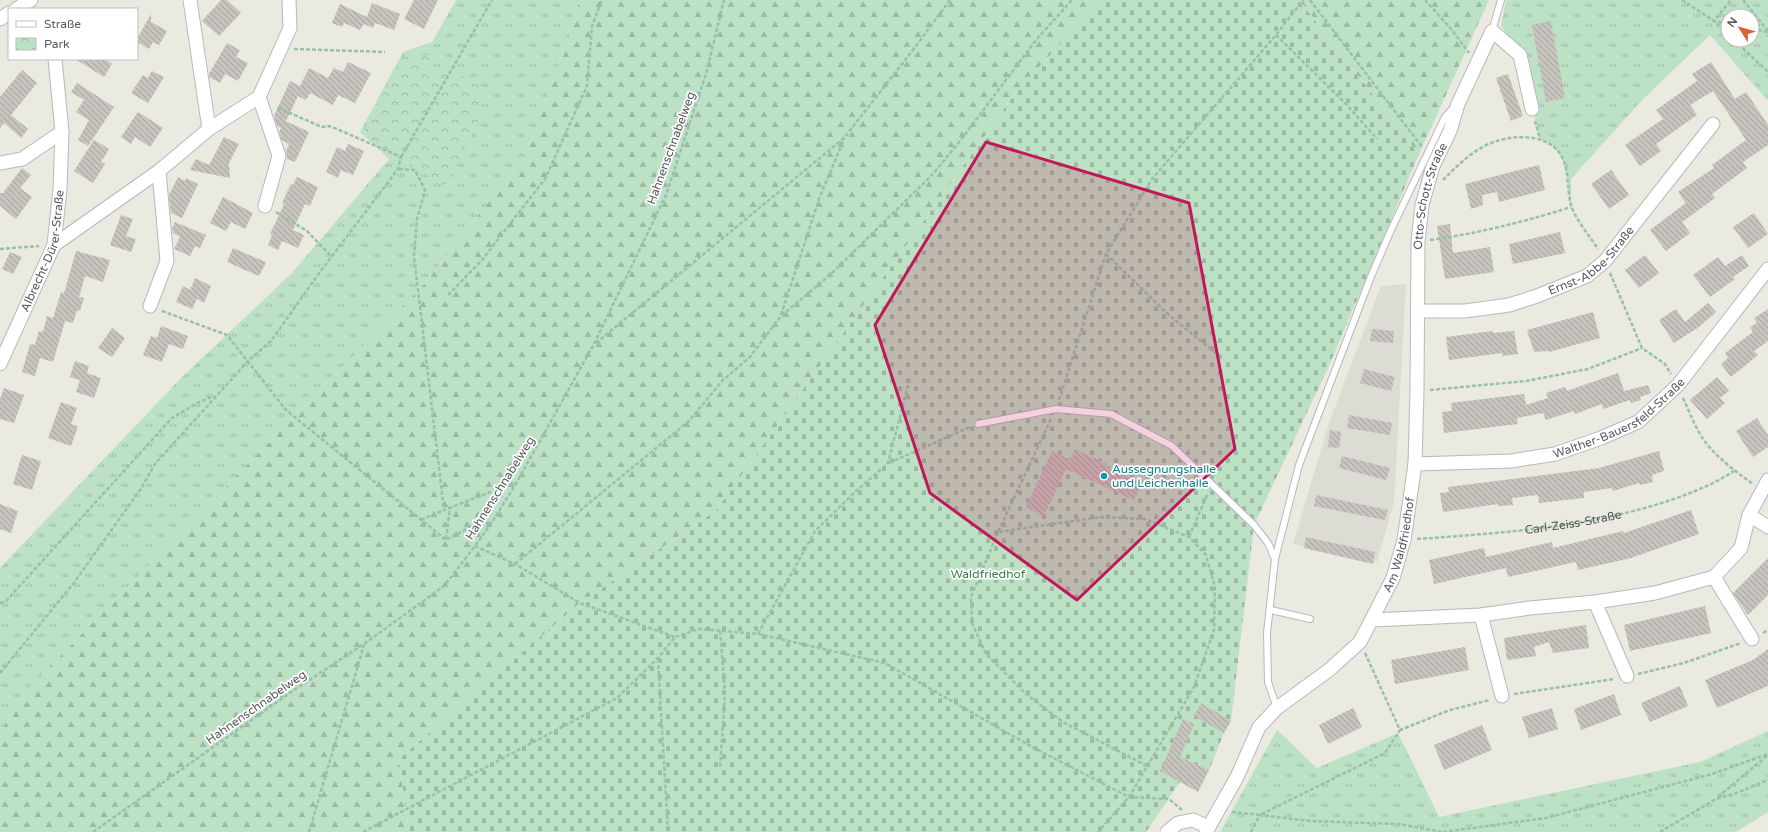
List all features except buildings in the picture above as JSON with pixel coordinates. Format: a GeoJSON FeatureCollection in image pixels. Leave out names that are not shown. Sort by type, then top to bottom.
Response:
{"type":"FeatureCollection","features":[{"type":"Feature","properties":{"kind":"street"},"geometry":{"type":"LineString","coordinates":[[18,8],[31,0]]}},
{"type":"Feature","properties":{"kind":"street"},"geometry":{"type":"LineString","coordinates":[[190,0],[209,129]]}},
{"type":"Feature","properties":{"kind":"street"},"geometry":{"type":"LineString","coordinates":[[54,245],[158,171],[209,129],[260,99],[290,28],[289,0]]}},
{"type":"Feature","properties":{"kind":"street"},"geometry":{"type":"LineString","coordinates":[[1492,31],[1520,55],[1532,109]]}},
{"type":"Feature","properties":{"kind":"street","name":"Otto-Schott-Straße"},"geometry":{"type":"LineString","coordinates":[[1414,464],[1417,391],[1418,242],[1422,205],[1433,166],[1450,131],[1458,104],[1492,31]]}},
{"type":"Feature","properties":{"kind":"street","name":"Albrecht-Dürer-Straße"},"geometry":{"type":"LineString","coordinates":[[0,364],[54,245],[60,189],[62,132],[55,60]]}},
{"type":"Feature","properties":{"kind":"street"},"geometry":{"type":"LineString","coordinates":[[260,99],[279,156],[265,206]]}},
{"type":"Feature","properties":{"kind":"street","name":"Ernst-Abbe-Straße"},"geometry":{"type":"LineString","coordinates":[[1418,311],[1465,311],[1509,305],[1537,296],[1587,276],[1606,261],[1713,124]]}},
{"type":"Feature","properties":{"kind":"street"},"geometry":{"type":"LineString","coordinates":[[0,163],[22,159],[62,132]]}},
{"type":"Feature","properties":{"kind":"street"},"geometry":{"type":"LineString","coordinates":[[150,306],[167,261],[158,171]]}},
{"type":"Feature","properties":{"kind":"street","name":"Walther-Bauersfeld-Straße"},"geometry":{"type":"LineString","coordinates":[[1414,464],[1511,461],[1555,454],[1601,438],[1638,422],[1678,386],[1768,269]]}},
{"type":"Feature","properties":{"kind":"street","name":"Am Waldfriedhof"},"geometry":{"type":"LineString","coordinates":[[1372,620],[1393,578],[1404,540],[1414,464]]}},
{"type":"Feature","properties":{"kind":"street"},"geometry":{"type":"LineString","coordinates":[[1167,832],[1178,823],[1193,820],[1207,830],[1237,777],[1259,727],[1277,708],[1329,670],[1360,642],[1372,620],[1480,615],[1530,608],[1595,602],[1655,593],[1714,577],[1741,548],[1749,515],[1768,480]]}},
{"type":"Feature","properties":{"kind":"street"},"geometry":{"type":"LineString","coordinates":[[1749,515],[1768,527]]}},
{"type":"Feature","properties":{"kind":"street"},"geometry":{"type":"LineString","coordinates":[[1714,577],[1752,639]]}},
{"type":"Feature","properties":{"kind":"street"},"geometry":{"type":"LineString","coordinates":[[1595,602],[1627,676]]}},
{"type":"Feature","properties":{"kind":"street"},"geometry":{"type":"LineString","coordinates":[[1480,615],[1502,696]]}},
{"type":"Feature","properties":{"kind":"lane"},"geometry":{"type":"LineString","coordinates":[[1492,31],[1501,0]]}},
{"type":"Feature","properties":{"kind":"lane"},"geometry":{"type":"LineString","coordinates":[[1277,708],[1268,682],[1267,633],[1275,559],[1299,465],[1317,415],[1391,230],[1415,183],[1427,153],[1445,117],[1450,110],[1458,104]]}},
{"type":"Feature","properties":{"kind":"lane"},"geometry":{"type":"LineString","coordinates":[[978,424],[1056,409],[1111,414],[1172,446],[1254,525],[1268,543],[1275,559]]}},
{"type":"Feature","properties":{"kind":"lane"},"geometry":{"type":"LineString","coordinates":[[1270,610],[1310,619]]}},
{"type":"Feature","properties":{"kind":"path"},"geometry":{"type":"LineString","coordinates":[[0,673],[73,584],[140,490],[155,464],[248,361],[271,341],[398,169],[401,157],[492,0]]}},
{"type":"Feature","properties":{"kind":"path"},"geometry":{"type":"LineString","coordinates":[[448,294],[482,260],[545,179],[587,86],[592,26],[602,0]]}},
{"type":"Feature","properties":{"kind":"path","name":"Hahnenschnabelweg"},"geometry":{"type":"LineString","coordinates":[[94,832],[294,690],[364,644],[444,586],[475,546],[517,482],[594,344],[666,195],[706,74],[724,0]]}},
{"type":"Feature","properties":{"kind":"path"},"geometry":{"type":"LineString","coordinates":[[594,344],[844,138],[950,0]]}},
{"type":"Feature","properties":{"kind":"path"},"geometry":{"type":"LineString","coordinates":[[515,564],[689,421],[723,380],[750,357],[781,316],[830,275],[932,175],[960,141],[1036,40],[1072,0]]}},
{"type":"Feature","properties":{"kind":"path"},"geometry":{"type":"LineString","coordinates":[[1146,766],[1063,722],[1026,694],[986,654],[972,623],[971,597],[998,532],[1056,409],[1106,254],[1152,179],[1276,35],[1303,0]]}},
{"type":"Feature","properties":{"kind":"path"},"geometry":{"type":"LineString","coordinates":[[1310,0],[1427,153]]}},
{"type":"Feature","properties":{"kind":"path"},"geometry":{"type":"LineString","coordinates":[[1425,0],[1452,30],[1477,62]]}},
{"type":"Feature","properties":{"kind":"path"},"geometry":{"type":"LineString","coordinates":[[1682,0],[1714,21],[1720,27]]}},
{"type":"Feature","properties":{"kind":"path"},"geometry":{"type":"LineString","coordinates":[[1714,21],[1731,0]]}},
{"type":"Feature","properties":{"kind":"path"},"geometry":{"type":"LineString","coordinates":[[1743,0],[1768,31]]}},
{"type":"Feature","properties":{"kind":"path"},"geometry":{"type":"LineString","coordinates":[[1714,21],[1720,22]]}},
{"type":"Feature","properties":{"kind":"path"},"geometry":{"type":"LineString","coordinates":[[1276,35],[1346,104],[1377,139]]}},
{"type":"Feature","properties":{"kind":"path"},"geometry":{"type":"LineString","coordinates":[[281,48],[385,52]]}},
{"type":"Feature","properties":{"kind":"path"},"geometry":{"type":"LineString","coordinates":[[1742,48],[1768,72]]}},
{"type":"Feature","properties":{"kind":"path"},"geometry":{"type":"LineString","coordinates":[[260,99],[322,127],[329,126],[401,157]]}},
{"type":"Feature","properties":{"kind":"path"},"geometry":{"type":"LineString","coordinates":[[1532,109],[1540,139]]}},
{"type":"Feature","properties":{"kind":"path"},"geometry":{"type":"LineString","coordinates":[[781,316],[820,198],[844,138]]}},
{"type":"Feature","properties":{"kind":"path"},"geometry":{"type":"LineString","coordinates":[[398,169],[415,170],[425,190],[417,219],[414,256],[444,510]]}},
{"type":"Feature","properties":{"kind":"path"},"geometry":{"type":"LineString","coordinates":[[265,206],[307,231],[332,257]]}},
{"type":"Feature","properties":{"kind":"path"},"geometry":{"type":"LineString","coordinates":[[1418,242],[1473,234],[1532,220],[1571,207]]}},
{"type":"Feature","properties":{"kind":"path"},"geometry":{"type":"LineString","coordinates":[[0,249],[54,245]]}},
{"type":"Feature","properties":{"kind":"path"},"geometry":{"type":"LineString","coordinates":[[1106,254],[1170,316],[1222,358]]}},
{"type":"Feature","properties":{"kind":"path"},"geometry":{"type":"LineString","coordinates":[[150,306],[227,335],[286,410],[446,540]]}},
{"type":"Feature","properties":{"kind":"path"},"geometry":{"type":"LineString","coordinates":[[1417,391],[1526,381],[1588,369],[1642,348]]}},
{"type":"Feature","properties":{"kind":"path"},"geometry":{"type":"LineString","coordinates":[[888,464],[910,378]]}},
{"type":"Feature","properties":{"kind":"path"},"geometry":{"type":"LineString","coordinates":[[0,603],[6,601],[172,418],[199,402],[216,396]]}},
{"type":"Feature","properties":{"kind":"path"},"geometry":{"type":"LineString","coordinates":[[758,634],[815,532],[854,493],[888,464],[978,424]]}},
{"type":"Feature","properties":{"kind":"path","name":"Carl-Zeiss-Straße"},"geometry":{"type":"LineString","coordinates":[[1404,540],[1503,533],[1598,519],[1646,508],[1686,494],[1717,482],[1734,471]]}},
{"type":"Feature","properties":{"kind":"path"},"geometry":{"type":"LineString","coordinates":[[420,520],[517,482]]}},
{"type":"Feature","properties":{"kind":"path"},"geometry":{"type":"LineString","coordinates":[[1189,536],[1212,485]]}},
{"type":"Feature","properties":{"kind":"path"},"geometry":{"type":"LineString","coordinates":[[446,540],[450,507]]}},
{"type":"Feature","properties":{"kind":"path"},"geometry":{"type":"LineString","coordinates":[[998,532],[1102,517],[1145,519],[1189,536],[1206,555],[1215,587],[1214,630],[1194,687],[1129,797],[1098,832]]}},
{"type":"Feature","properties":{"kind":"path"},"geometry":{"type":"LineString","coordinates":[[446,540],[472,526],[492,522]]}},
{"type":"Feature","properties":{"kind":"path"},"geometry":{"type":"LineString","coordinates":[[475,546],[515,564],[580,603],[674,637]]}},
{"type":"Feature","properties":{"kind":"path"},"geometry":{"type":"LineString","coordinates":[[363,832],[617,698],[658,658],[674,637],[699,629],[758,634],[885,663],[1034,748],[1129,797],[1169,799],[1193,820]]}},
{"type":"Feature","properties":{"kind":"path"},"geometry":{"type":"LineString","coordinates":[[1251,832],[1260,815],[1385,753],[1400,730],[1450,710],[1502,696],[1627,676],[1684,663],[1752,639],[1768,630]]}},
{"type":"Feature","properties":{"kind":"path"},"geometry":{"type":"LineString","coordinates":[[720,631],[724,694],[720,768]]}},
{"type":"Feature","properties":{"kind":"path"},"geometry":{"type":"LineString","coordinates":[[1360,642],[1400,730]]}},
{"type":"Feature","properties":{"kind":"path"},"geometry":{"type":"LineString","coordinates":[[309,832],[364,644]]}},
{"type":"Feature","properties":{"kind":"path"},"geometry":{"type":"LineString","coordinates":[[658,658],[668,832]]}},
{"type":"Feature","properties":{"kind":"path"},"geometry":{"type":"LineString","coordinates":[[1218,811],[1310,822],[1399,824],[1443,832],[1546,818],[1712,774],[1768,754]]}},
{"type":"Feature","properties":{"kind":"path"},"geometry":{"type":"LineString","coordinates":[[1660,832],[1716,798],[1768,754]]}},
{"type":"Feature","properties":{"kind":"path"},"geometry":{"type":"LineString","coordinates":[[1716,798],[1734,794],[1768,780]]}},
{"type":"Feature","properties":{"kind":"highlighted area"},"geometry":{"type":"Polygon","coordinates":[[[986,142],[1189,203],[1235,449],[1077,600],[930,493],[875,325],[986,142]]]}},
{"type":"Feature","properties":{"kind":"shaded area"},"geometry":{"type":"Polygon","coordinates":[[[1406,284],[1394,502],[1377,562],[1293,544],[1329,423],[1381,286],[1406,284]]]}},
{"type":"Feature","properties":{"kind":"green space"},"geometry":{"type":"Polygon","coordinates":[[[456,0],[581,0],[527,153],[426,282],[28,689],[0,732],[0,568],[182,377],[292,273],[389,159],[360,132],[403,52],[432,42],[456,0]]]}},
{"type":"Feature","properties":{"kind":"green space"},"geometry":{"type":"Polygon","coordinates":[[[581,0],[1101,0],[1017,91],[716,511],[580,603],[399,759],[409,832],[0,832],[0,732],[28,689],[426,282],[527,153],[581,0]]]}},
{"type":"Feature","properties":{"kind":"green space","name":"Waldfriedhof"},"geometry":{"type":"Polygon","coordinates":[[[1101,0],[1299,0],[1419,154],[1328,368],[1254,525],[1231,721],[1224,733],[1209,770],[1180,782],[1146,832],[409,832],[399,759],[580,603],[716,511],[1017,91],[1101,0]]]}},
{"type":"Feature","properties":{"kind":"green space"},"geometry":{"type":"Polygon","coordinates":[[[1299,0],[1489,0],[1419,154],[1301,2],[1299,0]]]}},
{"type":"Feature","properties":{"kind":"green space"},"geometry":{"type":"Polygon","coordinates":[[[1506,0],[1768,0],[1768,101],[1721,48],[1760,48],[1760,8],[1720,8],[1720,46],[1710,35],[1643,99],[1571,179],[1571,207],[1565,167],[1561,158],[1557,150],[1549,143],[1540,139],[1520,55],[1501,25],[1506,0]]]}},
{"type":"Feature","properties":{"kind":"green space"},"geometry":{"type":"Polygon","coordinates":[[[429,55],[430,72],[459,74],[482,88],[477,125],[444,186],[362,134],[402,57],[429,55]]]}},
{"type":"Feature","properties":{"kind":"green space"},"geometry":{"type":"Polygon","coordinates":[[[1277,730],[1317,768],[1398,733],[1439,817],[1700,762],[1768,731],[1768,812],[1736,832],[1220,832],[1277,730]]]}},
{"type":"Feature","properties":{"kind":"place","name":"Aussegnungshalle und Leichenhalle"},"geometry":{"type":"Point","coordinates":[1104,476]}}]}
